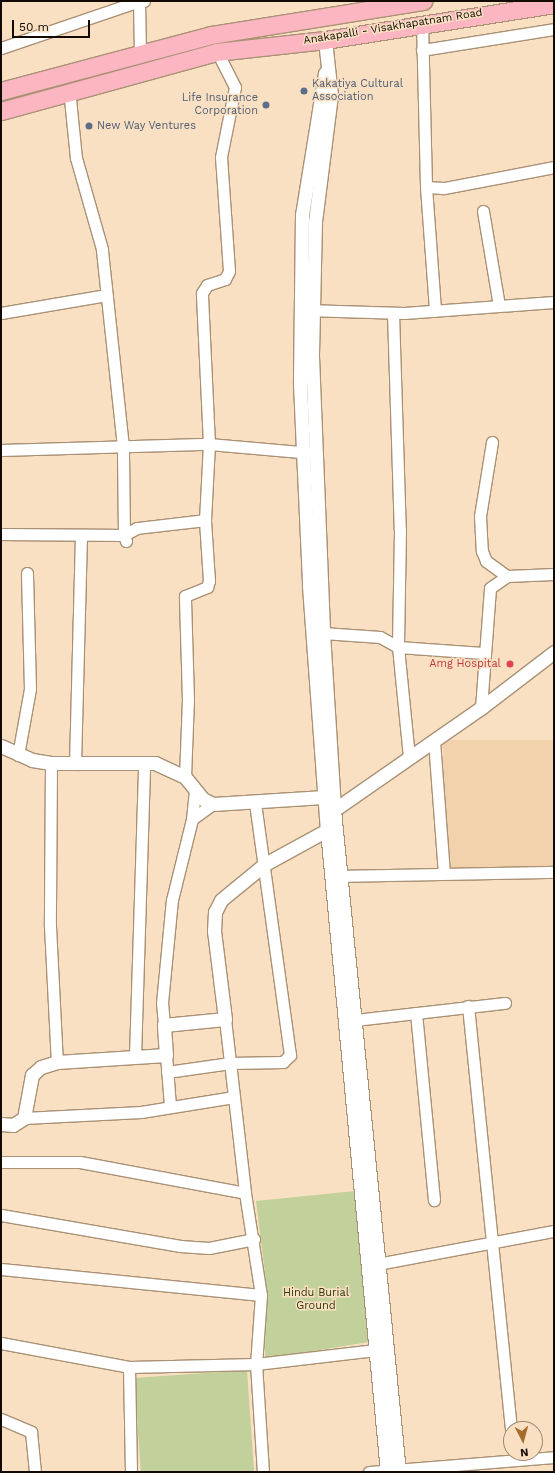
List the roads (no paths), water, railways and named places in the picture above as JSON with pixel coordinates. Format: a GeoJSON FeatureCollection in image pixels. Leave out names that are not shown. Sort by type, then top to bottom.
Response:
{"type":"FeatureCollection","features":[{"type":"Feature","properties":{"kind":"main road","name":"Anakapalli - Visakhapatnam Road"},"geometry":{"type":"LineString","coordinates":[[1,91],[211,35],[423,1]]}},
{"type":"Feature","properties":{"kind":"main road","name":"Anakapalli - Visakhapatnam Road"},"geometry":{"type":"LineString","coordinates":[[1,111],[216,52],[325,40],[422,22],[554,4]]}},
{"type":"Feature","properties":{"kind":"street"},"geometry":{"type":"LineString","coordinates":[[1,48],[141,1],[140,53]]}},
{"type":"Feature","properties":{"kind":"street"},"geometry":{"type":"LineString","coordinates":[[422,22],[426,187],[435,311]]}},
{"type":"Feature","properties":{"kind":"street"},"geometry":{"type":"LineString","coordinates":[[422,50],[554,29]]}},
{"type":"Feature","properties":{"kind":"street"},"geometry":{"type":"LineString","coordinates":[[325,40],[326,69],[331,95],[314,222],[307,310],[311,453],[313,663],[326,830],[373,1265],[393,1471]]}},
{"type":"Feature","properties":{"kind":"street"},"geometry":{"type":"LineString","coordinates":[[185,777],[188,700],[185,596],[207,587],[209,581],[205,520],[209,444],[202,293],[207,285],[228,276],[221,157],[235,87],[221,59]]}},
{"type":"Feature","properties":{"kind":"street"},"geometry":{"type":"LineString","coordinates":[[70,99],[76,158],[102,249],[123,447],[125,538]]}},
{"type":"Feature","properties":{"kind":"street"},"geometry":{"type":"LineString","coordinates":[[426,187],[444,188],[554,166]]}},
{"type":"Feature","properties":{"kind":"street"},"geometry":{"type":"LineString","coordinates":[[483,211],[499,306]]}},
{"type":"Feature","properties":{"kind":"street"},"geometry":{"type":"LineString","coordinates":[[1,313],[106,295]]}},
{"type":"Feature","properties":{"kind":"street"},"geometry":{"type":"LineString","coordinates":[[307,310],[393,313],[554,302]]}},
{"type":"Feature","properties":{"kind":"street"},"geometry":{"type":"LineString","coordinates":[[393,313],[400,530],[398,647],[409,758]]}},
{"type":"Feature","properties":{"kind":"street"},"geometry":{"type":"LineString","coordinates":[[492,442],[480,516],[482,551],[486,561],[507,576]]}},
{"type":"Feature","properties":{"kind":"street"},"geometry":{"type":"LineString","coordinates":[[1,450],[209,444],[311,453]]}},
{"type":"Feature","properties":{"kind":"street"},"geometry":{"type":"LineString","coordinates":[[311,453],[334,810],[355,1020],[373,1265],[375,1350],[393,1471]]}},
{"type":"Feature","properties":{"kind":"street"},"geometry":{"type":"LineString","coordinates":[[1,534],[82,535],[125,538],[161,523],[205,520]]}},
{"type":"Feature","properties":{"kind":"street"},"geometry":{"type":"LineString","coordinates":[[75,764],[82,535]]}},
{"type":"Feature","properties":{"kind":"street"},"geometry":{"type":"LineString","coordinates":[[18,755],[30,689],[27,573]]}},
{"type":"Feature","properties":{"kind":"street"},"geometry":{"type":"LineString","coordinates":[[481,708],[483,653],[490,588],[507,576],[554,574]]}},
{"type":"Feature","properties":{"kind":"street"},"geometry":{"type":"LineString","coordinates":[[323,633],[380,637],[398,647],[483,653]]}},
{"type":"Feature","properties":{"kind":"street"},"geometry":{"type":"LineString","coordinates":[[263,1472],[256,1364],[262,1295],[254,1239],[245,1193],[225,1019],[215,912],[221,900],[265,864],[326,830],[334,810],[481,708],[554,652]]}},
{"type":"Feature","properties":{"kind":"street"},"geometry":{"type":"LineString","coordinates":[[434,741],[444,874]]}},
{"type":"Feature","properties":{"kind":"street"},"geometry":{"type":"LineString","coordinates":[[1,746],[18,755],[51,763],[75,764],[144,762],[170,768],[185,777],[194,790],[213,804]]}},
{"type":"Feature","properties":{"kind":"street"},"geometry":{"type":"LineString","coordinates":[[135,1056],[144,762]]}},
{"type":"Feature","properties":{"kind":"street"},"geometry":{"type":"LineString","coordinates":[[51,763],[50,926],[56,1062]]}},
{"type":"Feature","properties":{"kind":"street"},"geometry":{"type":"LineString","coordinates":[[170,1106],[162,1003],[172,900],[192,819],[194,790]]}},
{"type":"Feature","properties":{"kind":"street"},"geometry":{"type":"LineString","coordinates":[[192,819],[213,804],[255,803],[324,797]]}},
{"type":"Feature","properties":{"kind":"street"},"geometry":{"type":"LineString","coordinates":[[168,1072],[230,1063],[283,1062],[290,1054],[265,864],[255,803]]}},
{"type":"Feature","properties":{"kind":"street"},"geometry":{"type":"LineString","coordinates":[[341,876],[554,872]]}},
{"type":"Feature","properties":{"kind":"street"},"geometry":{"type":"LineString","coordinates":[[355,1020],[505,1002]]}},
{"type":"Feature","properties":{"kind":"street"},"geometry":{"type":"LineString","coordinates":[[468,1006],[510,1421]]}},
{"type":"Feature","properties":{"kind":"street"},"geometry":{"type":"LineString","coordinates":[[416,1013],[434,1200]]}},
{"type":"Feature","properties":{"kind":"street"},"geometry":{"type":"LineString","coordinates":[[164,1025],[225,1019]]}},
{"type":"Feature","properties":{"kind":"street"},"geometry":{"type":"LineString","coordinates":[[24,1118],[32,1075],[41,1067],[56,1062],[166,1055]]}},
{"type":"Feature","properties":{"kind":"street"},"geometry":{"type":"LineString","coordinates":[[1,1124],[13,1125],[24,1118],[141,1112],[170,1106],[234,1097]]}},
{"type":"Feature","properties":{"kind":"street"},"geometry":{"type":"LineString","coordinates":[[1,1162],[80,1162],[245,1193]]}},
{"type":"Feature","properties":{"kind":"street"},"geometry":{"type":"LineString","coordinates":[[1,1215],[180,1246],[209,1248],[254,1239]]}},
{"type":"Feature","properties":{"kind":"street"},"geometry":{"type":"LineString","coordinates":[[373,1265],[554,1231]]}},
{"type":"Feature","properties":{"kind":"street"},"geometry":{"type":"LineString","coordinates":[[1,1270],[262,1295]]}},
{"type":"Feature","properties":{"kind":"street"},"geometry":{"type":"LineString","coordinates":[[1,1343],[129,1367],[256,1364],[375,1350]]}},
{"type":"Feature","properties":{"kind":"street"},"geometry":{"type":"LineString","coordinates":[[129,1367],[131,1472]]}},
{"type":"Feature","properties":{"kind":"street"},"geometry":{"type":"LineString","coordinates":[[1,1419],[31,1432],[35,1472]]}},
{"type":"Feature","properties":{"kind":"street"},"geometry":{"type":"LineString","coordinates":[[369,1472],[393,1471],[503,1457]]}},
{"type":"Feature","properties":{"kind":"street"},"geometry":{"type":"LineString","coordinates":[[543,1457],[554,1457]]}},
{"type":"Feature","properties":{"kind":"place","name":"Kakatiya Cultural Association"},"geometry":{"type":"Point","coordinates":[304,91]}},
{"type":"Feature","properties":{"kind":"place","name":"Life Insurance Corporation"},"geometry":{"type":"Point","coordinates":[266,105]}},
{"type":"Feature","properties":{"kind":"place","name":"New Way Ventures"},"geometry":{"type":"Point","coordinates":[89,126]}},
{"type":"Feature","properties":{"kind":"place","name":"Amg Hospital"},"geometry":{"type":"Point","coordinates":[510,664]}},
{"type":"Feature","properties":{"kind":"park label","name":"Hindu Burial Ground"},"geometry":{"type":"Point","coordinates":[316,1300]}}]}
